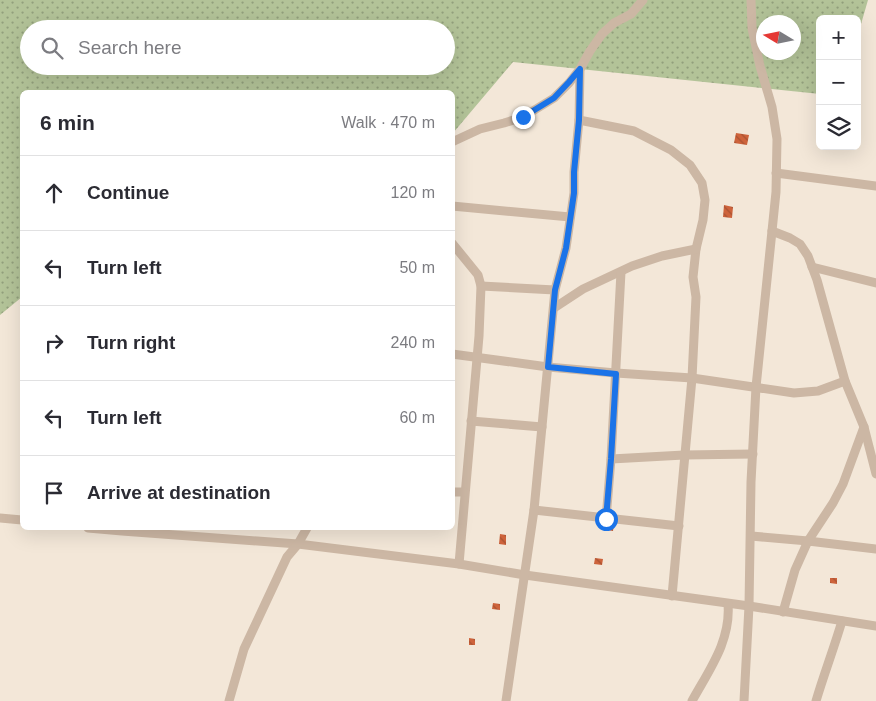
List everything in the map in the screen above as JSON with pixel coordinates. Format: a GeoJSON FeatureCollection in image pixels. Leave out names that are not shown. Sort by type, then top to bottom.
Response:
{"type":"FeatureCollection","features":[{"type":"Feature","properties":{"kind":"street"},"geometry":{"type":"LineString","coordinates":[[455,141],[480,129],[523,117],[554,98],[580,69],[602,34],[614,23],[631,14],[643,0]]}},
{"type":"Feature","properties":{"kind":"street"},"geometry":{"type":"LineString","coordinates":[[744,701],[756,387],[776,192],[777,139],[772,107],[760,66],[752,28],[751,0]]}},
{"type":"Feature","properties":{"kind":"street"},"geometry":{"type":"LineString","coordinates":[[506,701],[534,510],[555,290],[566,248],[574,193],[580,69]]}},
{"type":"Feature","properties":{"kind":"street"},"geometry":{"type":"LineString","coordinates":[[579,120],[634,131],[671,150],[690,165],[702,183],[705,200],[692,277],[696,297],[692,378],[672,596]]}},
{"type":"Feature","properties":{"kind":"street"},"geometry":{"type":"LineString","coordinates":[[776,173],[876,186]]}},
{"type":"Feature","properties":{"kind":"street"},"geometry":{"type":"LineString","coordinates":[[455,206],[570,218]]}},
{"type":"Feature","properties":{"kind":"street"},"geometry":{"type":"LineString","coordinates":[[772,231],[800,244],[808,256],[817,280],[845,381],[864,427],[876,474]]}},
{"type":"Feature","properties":{"kind":"street"},"geometry":{"type":"LineString","coordinates":[[455,247],[478,275],[481,286],[477,357],[458,564]]}},
{"type":"Feature","properties":{"kind":"street"},"geometry":{"type":"LineString","coordinates":[[554,308],[583,289],[632,266],[662,256],[696,249]]}},
{"type":"Feature","properties":{"kind":"street"},"geometry":{"type":"LineString","coordinates":[[812,268],[876,283]]}},
{"type":"Feature","properties":{"kind":"street"},"geometry":{"type":"LineString","coordinates":[[606,519],[616,374],[620,272]]}},
{"type":"Feature","properties":{"kind":"street"},"geometry":{"type":"LineString","coordinates":[[481,286],[555,290]]}},
{"type":"Feature","properties":{"kind":"street"},"geometry":{"type":"LineString","coordinates":[[455,354],[616,374],[692,378],[794,392],[818,391],[845,381]]}},
{"type":"Feature","properties":{"kind":"street"},"geometry":{"type":"LineString","coordinates":[[471,422],[542,427]]}},
{"type":"Feature","properties":{"kind":"street"},"geometry":{"type":"LineString","coordinates":[[783,612],[795,570],[808,541],[834,503],[864,427]]}},
{"type":"Feature","properties":{"kind":"street"},"geometry":{"type":"LineString","coordinates":[[611,459],[753,454]]}},
{"type":"Feature","properties":{"kind":"street"},"geometry":{"type":"LineString","coordinates":[[455,492],[464,492]]}},
{"type":"Feature","properties":{"kind":"street"},"geometry":{"type":"LineString","coordinates":[[534,510],[679,526]]}},
{"type":"Feature","properties":{"kind":"street"},"geometry":{"type":"LineString","coordinates":[[0,518],[20,520]]}},
{"type":"Feature","properties":{"kind":"street"},"geometry":{"type":"LineString","coordinates":[[111,530],[298,544],[458,564],[876,626]]}},
{"type":"Feature","properties":{"kind":"street"},"geometry":{"type":"LineString","coordinates":[[229,701],[244,649],[287,557],[298,544],[305,530]]}},
{"type":"Feature","properties":{"kind":"street"},"geometry":{"type":"LineString","coordinates":[[751,536],[876,549]]}},
{"type":"Feature","properties":{"kind":"street"},"geometry":{"type":"LineString","coordinates":[[692,701],[718,656],[727,627],[728,604]]}},
{"type":"Feature","properties":{"kind":"street"},"geometry":{"type":"LineString","coordinates":[[816,701],[842,621]]}},
{"type":"Feature","properties":{"kind":"green space"},"geometry":{"type":"Polygon","coordinates":[[[0,0],[868,0],[861,24],[861,15],[816,15],[816,94],[513,62],[455,131],[455,90],[20,90],[20,299],[0,315],[0,0]]]}},
{"type":"Feature","properties":{"kind":"building"},"geometry":{"type":"Polygon","coordinates":[[[736,133],[749,135],[747,145],[734,143],[736,133]]]}},
{"type":"Feature","properties":{"kind":"building"},"geometry":{"type":"Polygon","coordinates":[[[724,205],[733,207],[732,218],[723,217],[724,205]]]}},
{"type":"Feature","properties":{"kind":"building"},"geometry":{"type":"Polygon","coordinates":[[[608,523],[614,524],[613,531],[607,530],[608,523]]]}},
{"type":"Feature","properties":{"kind":"building"},"geometry":{"type":"Polygon","coordinates":[[[500,534],[506,535],[506,545],[499,544],[500,534]]]}},
{"type":"Feature","properties":{"kind":"building"},"geometry":{"type":"Polygon","coordinates":[[[595,558],[603,559],[602,565],[594,564],[595,558]]]}},
{"type":"Feature","properties":{"kind":"building"},"geometry":{"type":"Polygon","coordinates":[[[830,578],[837,578],[837,584],[830,583],[830,578]]]}},
{"type":"Feature","properties":{"kind":"building"},"geometry":{"type":"Polygon","coordinates":[[[493,603],[500,604],[500,610],[492,609],[493,603]]]}},
{"type":"Feature","properties":{"kind":"building"},"geometry":{"type":"Polygon","coordinates":[[[469,638],[475,639],[475,645],[469,645],[469,638]]]}},
{"type":"Feature","properties":{"kind":"route"},"geometry":{"type":"LineString","coordinates":[[523,117],[554,98],[580,69],[574,193],[566,248],[555,290],[548,367],[616,374],[606,519]]}}]}
